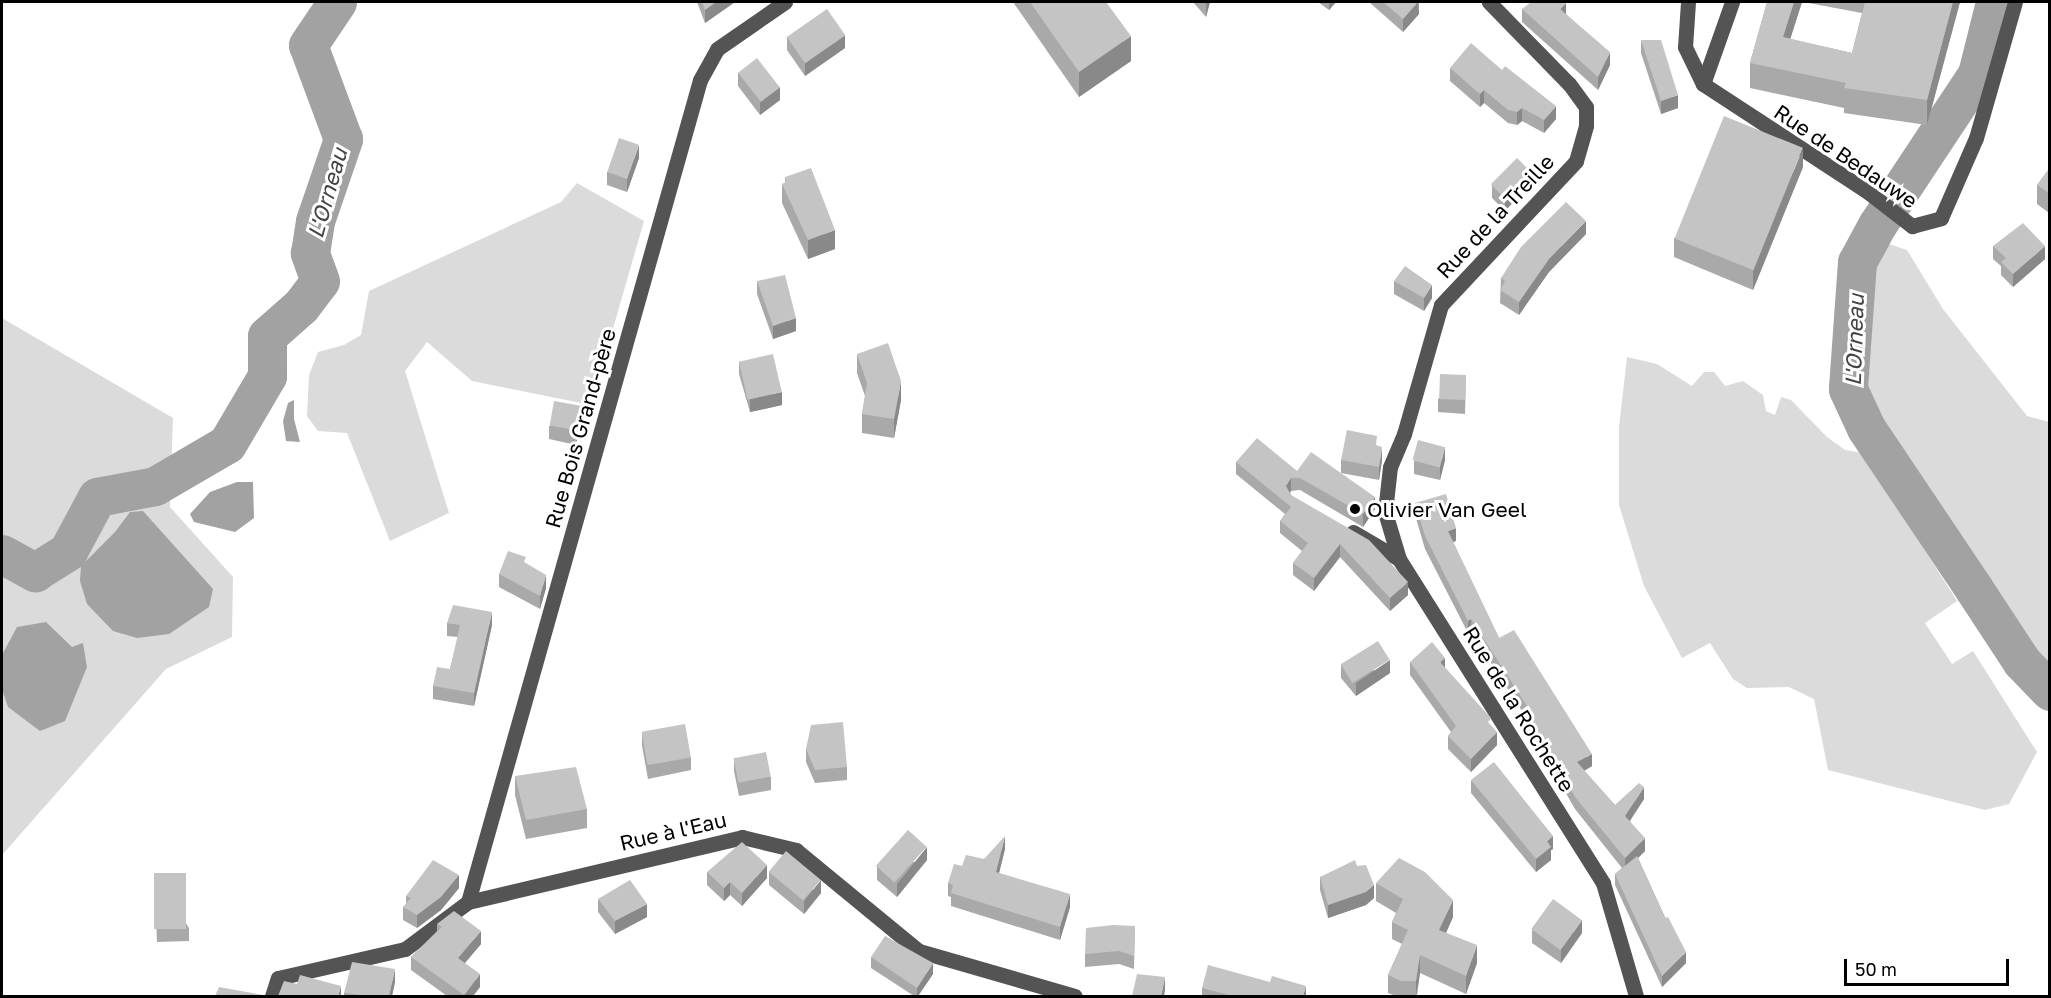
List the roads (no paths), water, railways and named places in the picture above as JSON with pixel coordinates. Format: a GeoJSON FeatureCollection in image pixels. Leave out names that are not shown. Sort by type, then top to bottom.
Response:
{"type":"FeatureCollection","features":[{"type":"Feature","properties":{"kind":"street","name":"Rue Bois Grand-père"},"geometry":{"type":"LineString","coordinates":[[468,902],[700,80],[717,49],[785,2]]}},
{"type":"Feature","properties":{"kind":"street","name":"Rue de la Treille"},"geometry":{"type":"LineString","coordinates":[[1399,559],[1385,512],[1390,467],[1404,434],[1441,305],[1576,161],[1586,125],[1586,107],[1569,84],[1489,2]]}},
{"type":"Feature","properties":{"kind":"street"},"geometry":{"type":"LineString","coordinates":[[1688,2],[1685,47],[1703,84]]}},
{"type":"Feature","properties":{"kind":"street"},"geometry":{"type":"LineString","coordinates":[[1703,84],[1732,2]]}},
{"type":"Feature","properties":{"kind":"street","name":"Rue de Bedauwe"},"geometry":{"type":"LineString","coordinates":[[1703,84],[1868,192],[1912,226],[1941,218],[1976,138],[2015,2]]}},
{"type":"Feature","properties":{"kind":"street","name":"Rue de la Rochette"},"geometry":{"type":"LineString","coordinates":[[1337,523],[1399,559],[1604,883],[1636,996]]}},
{"type":"Feature","properties":{"kind":"street","name":"Rue à l'Eau"},"geometry":{"type":"LineString","coordinates":[[272,996],[278,978],[405,949],[468,902],[742,837],[796,850],[919,951],[1075,996]]}},
{"type":"Feature","properties":{"kind":"waterway","name":"L'Orneau"},"geometry":{"type":"LineString","coordinates":[[2,554],[35,572],[68,551],[97,497],[155,486],[227,444],[267,376],[267,336],[301,306],[320,281],[310,253],[315,221],[343,139],[308,45],[337,2]]}},
{"type":"Feature","properties":{"kind":"waterway","name":"L'Orneau"},"geometry":{"type":"LineString","coordinates":[[1995,2],[1977,74],[1877,225],[1857,262],[1848,389],[1866,428],[2022,662],[2050,691]]}},
{"type":"Feature","properties":{"kind":"place","name":"Olivier Van Geel"},"geometry":{"type":"Point","coordinates":[1355,509]}}]}
